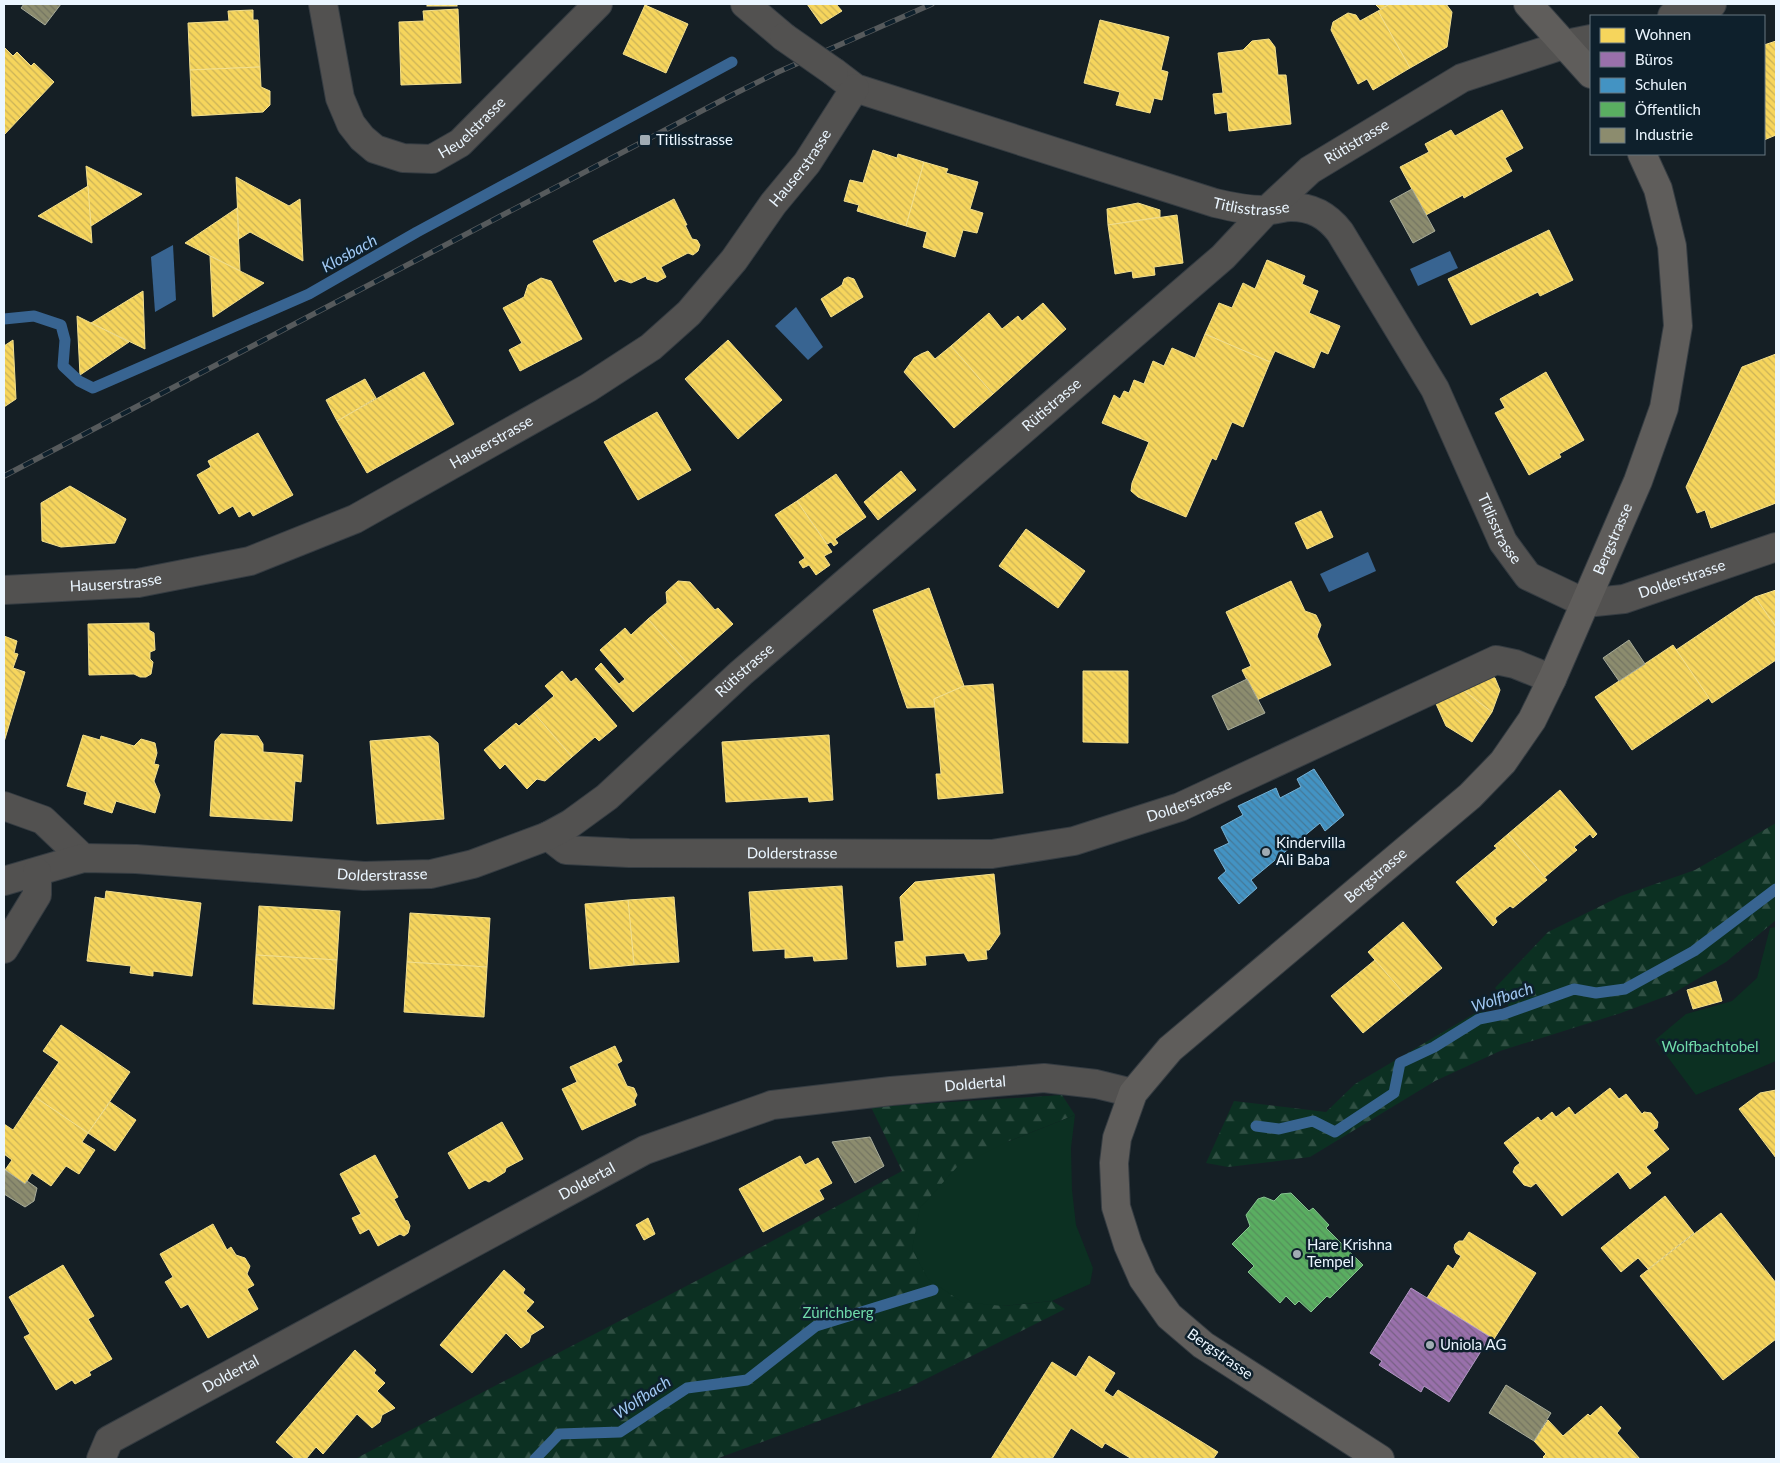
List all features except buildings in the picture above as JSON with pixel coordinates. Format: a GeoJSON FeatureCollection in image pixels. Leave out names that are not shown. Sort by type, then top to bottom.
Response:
{"type":"FeatureCollection","features":[{"type":"Feature","properties":{"kind":"main road"},"geometry":{"type":"LineString","coordinates":[[1528,4],[1579,42],[1590,71]]}},
{"type":"Feature","properties":{"kind":"main road","name":"Bergstrasse"},"geometry":{"type":"LineString","coordinates":[[1380,1459],[1203,1346],[1169,1316],[1143,1279],[1128,1245],[1116,1207],[1114,1163],[1117,1138],[1133,1093],[1170,1049],[1470,796],[1503,762],[1532,720],[1552,679],[1638,481],[1664,408],[1678,326],[1672,246],[1658,189],[1642,155]]}},
{"type":"Feature","properties":{"kind":"street","name":"Heuelstrasse"},"geometry":{"type":"LineString","coordinates":[[322,4],[340,98],[351,124],[362,138],[375,149],[402,158],[432,159],[460,143],[598,4]]}},
{"type":"Feature","properties":{"kind":"street","name":"Titlisstrasse"},"geometry":{"type":"LineString","coordinates":[[745,4],[784,36],[855,88],[1214,203],[1235,208],[1267,210],[1291,207],[1314,210],[1335,225],[1436,389],[1503,542],[1528,576],[1585,603]]}},
{"type":"Feature","properties":{"kind":"street"},"geometry":{"type":"LineString","coordinates":[[1675,15],[1712,4]]}},
{"type":"Feature","properties":{"kind":"street","name":"Rütistrasse"},"geometry":{"type":"LineString","coordinates":[[548,836],[570,824],[607,797],[748,667],[1223,257],[1267,210],[1310,170],[1462,78],[1579,42]]}},
{"type":"Feature","properties":{"kind":"street","name":"Hauserstrasse"},"geometry":{"type":"LineString","coordinates":[[4,590],[138,584],[250,561],[355,519],[588,388],[651,346],[689,313],[734,260],[773,204],[808,163],[855,88]]}},
{"type":"Feature","properties":{"kind":"street","name":"Dolderstrasse"},"geometry":{"type":"LineString","coordinates":[[1585,603],[1624,599],[1776,547]]}},
{"type":"Feature","properties":{"kind":"street","name":"Dolderstrasse"},"geometry":{"type":"LineString","coordinates":[[4,881],[84,858],[136,859],[364,876],[431,874],[473,864],[548,836],[566,850],[629,853],[992,854],[1074,841],[1180,807],[1496,660],[1515,664],[1552,679]]}},
{"type":"Feature","properties":{"kind":"street"},"geometry":{"type":"LineString","coordinates":[[4,806],[43,820],[84,858]]}},
{"type":"Feature","properties":{"kind":"street"},"geometry":{"type":"LineString","coordinates":[[4,949],[37,895],[37,872]]}},
{"type":"Feature","properties":{"kind":"street","name":"Doldertal"},"geometry":{"type":"LineString","coordinates":[[100,1459],[109,1440],[654,1146],[772,1105],[891,1091],[1044,1078],[1096,1084],[1133,1093]]}},
{"type":"Feature","properties":{"kind":"green space"},"geometry":{"type":"Polygon","coordinates":[[[1776,823],[1776,920],[1726,962],[1672,994],[1621,1013],[1500,1051],[1435,1081],[1310,1157],[1228,1167],[1206,1163],[1234,1101],[1326,1112],[1355,1084],[1477,1012],[1509,1010],[1507,999],[1495,988],[1548,932],[1621,896],[1695,870],[1776,823]]]}},
{"type":"Feature","properties":{"kind":"green space","name":"Wolfbachtobel"},"geometry":{"type":"Polygon","coordinates":[[[1776,927],[1776,1061],[1696,1095],[1655,1040],[1686,1014],[1732,1001],[1757,978],[1770,928],[1776,927]]]}},
{"type":"Feature","properties":{"kind":"green space","name":"Zürichberg"},"geometry":{"type":"Polygon","coordinates":[[[1062,1095],[1075,1115],[1007,1142],[1003,1306],[1052,1301],[1065,1309],[908,1388],[716,1459],[355,1459],[763,1246],[902,1171],[871,1107],[1062,1095]]]}},
{"type":"Feature","properties":{"kind":"green space"},"geometry":{"type":"Polygon","coordinates":[[[1075,1115],[1071,1148],[1072,1190],[1076,1225],[1093,1268],[1090,1284],[1052,1301],[1003,1306],[962,1302],[928,1279],[912,1249],[920,1208],[957,1167],[1007,1142],[1075,1115]]]}},
{"type":"Feature","properties":{"kind":"water"},"geometry":{"type":"Polygon","coordinates":[[[173,245],[176,300],[155,312],[151,257],[173,245]]]}},
{"type":"Feature","properties":{"kind":"water"},"geometry":{"type":"Polygon","coordinates":[[[1450,251],[1458,268],[1418,286],[1410,269],[1450,251]]]}},
{"type":"Feature","properties":{"kind":"water"},"geometry":{"type":"Polygon","coordinates":[[[796,307],[823,347],[808,360],[775,326],[796,307]]]}},
{"type":"Feature","properties":{"kind":"water"},"geometry":{"type":"Polygon","coordinates":[[[1368,552],[1376,571],[1329,592],[1320,574],[1368,552]]]}},
{"type":"Feature","properties":{"kind":"waterway","name":"Klosbach"},"geometry":{"type":"LineString","coordinates":[[4,319],[34,316],[61,325],[65,340],[63,366],[79,381],[93,388],[309,294],[417,232],[732,62]]}},
{"type":"Feature","properties":{"kind":"waterway","name":"Wolfbach"},"geometry":{"type":"LineString","coordinates":[[1256,1126],[1279,1129],[1313,1121],[1335,1132],[1394,1093],[1400,1063],[1434,1047],[1479,1019],[1504,1014],[1574,989],[1596,993],[1625,989],[1694,951],[1776,889]]}},
{"type":"Feature","properties":{"kind":"waterway","name":"Wolfbach"},"geometry":{"type":"LineString","coordinates":[[535,1459],[559,1434],[620,1432],[687,1388],[747,1380],[816,1326],[933,1290]]}},
{"type":"Feature","properties":{"kind":"railway"},"geometry":{"type":"LineString","coordinates":[[4,476],[732,95],[778,72],[932,4]]}},
{"type":"Feature","properties":{"kind":"place","name":"Titlisstrasse"},"geometry":{"type":"Point","coordinates":[645,140]}},
{"type":"Feature","properties":{"kind":"place","name":"Kindervilla Ali Baba"},"geometry":{"type":"Point","coordinates":[1266,852]}},
{"type":"Feature","properties":{"kind":"place","name":"Hare Krishna Tempel"},"geometry":{"type":"Point","coordinates":[1297,1254]}},
{"type":"Feature","properties":{"kind":"place","name":"Uniola AG"},"geometry":{"type":"Point","coordinates":[1430,1345]}}]}
